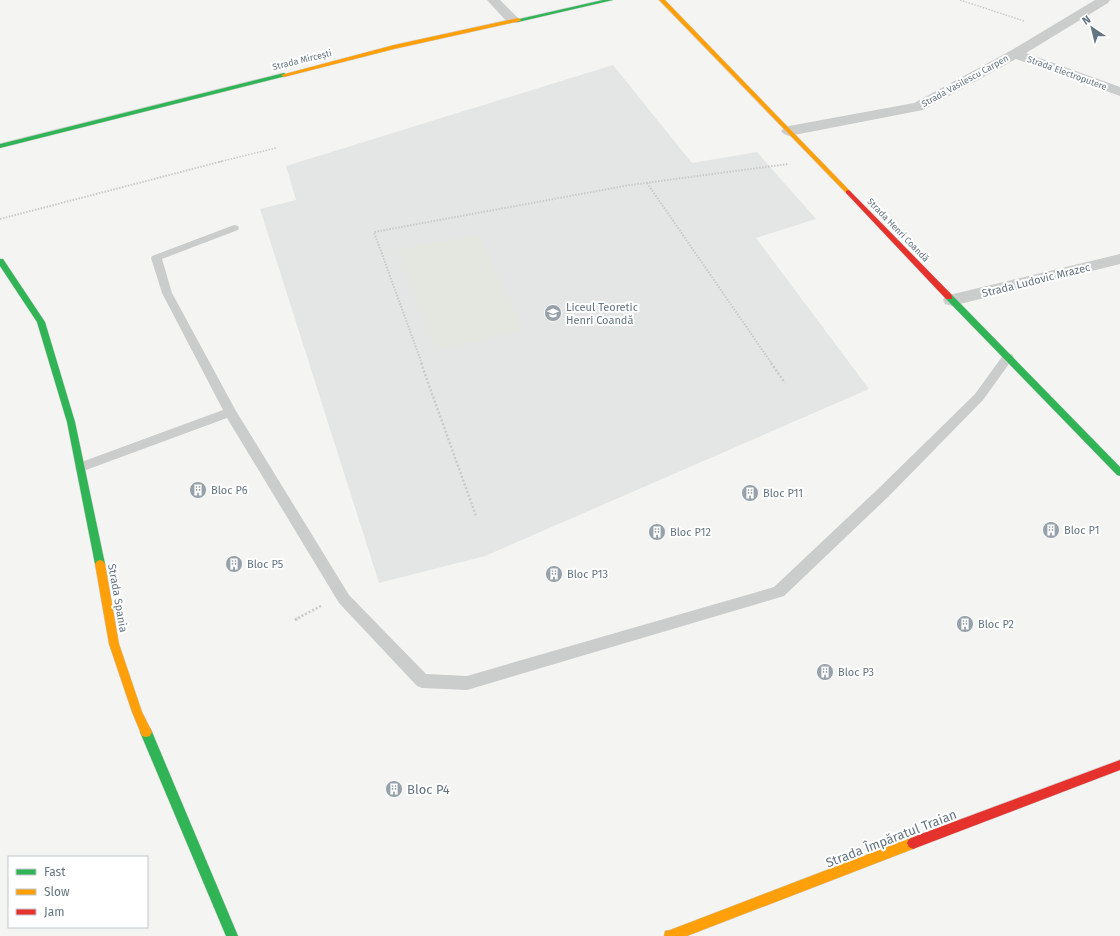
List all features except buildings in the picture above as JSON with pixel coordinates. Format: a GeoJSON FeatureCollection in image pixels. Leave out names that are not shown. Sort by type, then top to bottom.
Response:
{"type":"FeatureCollection","features":[{"type":"Feature","properties":{"kind":"street"},"geometry":{"type":"LineString","coordinates":[[493,0],[513,20]]}},
{"type":"Feature","properties":{"kind":"street","name":"Strada Mircești"},"geometry":{"type":"LineString","coordinates":[[0,146],[387,49],[513,20],[610,0]]}},
{"type":"Feature","properties":{"kind":"street","name":"Strada Henri Coandă"},"geometry":{"type":"LineString","coordinates":[[662,0],[1120,473]]}},
{"type":"Feature","properties":{"kind":"street","name":"Strada Vasilescu Carpen"},"geometry":{"type":"LineString","coordinates":[[789,131],[918,107],[1015,54],[1104,0]]}},
{"type":"Feature","properties":{"kind":"street","name":"Strada Electroputere"},"geometry":{"type":"LineString","coordinates":[[1015,54],[1120,92]]}},
{"type":"Feature","properties":{"kind":"street","name":"Strada Ludovic Mrazec"},"geometry":{"type":"LineString","coordinates":[[952,300],[1120,259]]}},
{"type":"Feature","properties":{"kind":"street","name":"Strada Spania"},"geometry":{"type":"LineString","coordinates":[[0,260],[41,322],[71,422],[95,534],[114,644],[137,712],[232,936]]}},
{"type":"Feature","properties":{"kind":"street","name":"Strada Împăratul Traian"},"geometry":{"type":"LineString","coordinates":[[670,936],[1120,765]]}},
{"type":"Feature","properties":{"kind":"lane"},"geometry":{"type":"LineString","coordinates":[[234,228],[156,258],[167,293],[230,412],[342,595],[422,681],[467,683],[779,592],[884,492],[979,397],[1008,357]]}},
{"type":"Feature","properties":{"kind":"lane"},"geometry":{"type":"LineString","coordinates":[[81,467],[230,412]]}},
{"type":"Feature","properties":{"kind":"path"},"geometry":{"type":"LineString","coordinates":[[960,0],[1053,31]]}},
{"type":"Feature","properties":{"kind":"path"},"geometry":{"type":"LineString","coordinates":[[0,219],[153,178],[276,148]]}},
{"type":"Feature","properties":{"kind":"path"},"geometry":{"type":"LineString","coordinates":[[476,516],[374,232],[647,183],[770,167]]}},
{"type":"Feature","properties":{"kind":"path"},"geometry":{"type":"LineString","coordinates":[[647,183],[785,383]]}},
{"type":"Feature","properties":{"kind":"path"},"geometry":{"type":"LineString","coordinates":[[295,620],[342,595]]}},
{"type":"Feature","properties":{"kind":"shaded area","name":"Liceul Teoretic Henri Coandă"},"geometry":{"type":"Polygon","coordinates":[[[613,65],[692,163],[757,152],[816,219],[756,238],[869,389],[485,556],[379,583],[260,209],[296,200],[286,166],[613,65]]]}},
{"type":"Feature","properties":{"kind":"shaded area"},"geometry":{"type":"Polygon","coordinates":[[[478,235],[524,331],[437,350],[398,250],[478,235]]]}},
{"type":"Feature","properties":{"kind":"traffic: fast"},"geometry":{"type":"LineString","coordinates":[[518,20],[610,0]]}},
{"type":"Feature","properties":{"kind":"traffic: fast"},"geometry":{"type":"LineString","coordinates":[[0,146],[284,75]]}},
{"type":"Feature","properties":{"kind":"traffic: fast"},"geometry":{"type":"LineString","coordinates":[[0,261],[41,322],[71,422],[100,564]]}},
{"type":"Feature","properties":{"kind":"traffic: fast"},"geometry":{"type":"LineString","coordinates":[[949,297],[1120,473]]}},
{"type":"Feature","properties":{"kind":"traffic: fast"},"geometry":{"type":"LineString","coordinates":[[146,732],[232,936]]}},
{"type":"Feature","properties":{"kind":"traffic: slow"},"geometry":{"type":"LineString","coordinates":[[662,0],[848,192]]}},
{"type":"Feature","properties":{"kind":"traffic: slow"},"geometry":{"type":"LineString","coordinates":[[284,75],[394,47],[518,20]]}},
{"type":"Feature","properties":{"kind":"traffic: slow"},"geometry":{"type":"LineString","coordinates":[[100,564],[114,644],[137,712],[146,732]]}},
{"type":"Feature","properties":{"kind":"traffic: slow"},"geometry":{"type":"LineString","coordinates":[[670,936],[913,843]]}},
{"type":"Feature","properties":{"kind":"traffic: jam"},"geometry":{"type":"LineString","coordinates":[[848,192],[949,297]]}},
{"type":"Feature","properties":{"kind":"traffic: jam"},"geometry":{"type":"LineString","coordinates":[[913,843],[1120,765]]}},
{"type":"Feature","properties":{"kind":"place","name":"Liceul Teoretic Henri Coandă"},"geometry":{"type":"Point","coordinates":[553,313]}},
{"type":"Feature","properties":{"kind":"place","name":"Bloc P6"},"geometry":{"type":"Point","coordinates":[198,490]}},
{"type":"Feature","properties":{"kind":"place","name":"Bloc P11"},"geometry":{"type":"Point","coordinates":[750,493]}},
{"type":"Feature","properties":{"kind":"place","name":"Bloc P1"},"geometry":{"type":"Point","coordinates":[1051,530]}},
{"type":"Feature","properties":{"kind":"place","name":"Bloc P12"},"geometry":{"type":"Point","coordinates":[657,532]}},
{"type":"Feature","properties":{"kind":"place","name":"Bloc P5"},"geometry":{"type":"Point","coordinates":[234,564]}},
{"type":"Feature","properties":{"kind":"place","name":"Bloc P13"},"geometry":{"type":"Point","coordinates":[554,574]}},
{"type":"Feature","properties":{"kind":"place","name":"Bloc P2"},"geometry":{"type":"Point","coordinates":[965,624]}},
{"type":"Feature","properties":{"kind":"place","name":"Bloc P3"},"geometry":{"type":"Point","coordinates":[825,672]}},
{"type":"Feature","properties":{"kind":"place","name":"Bloc P4"},"geometry":{"type":"Point","coordinates":[394,789]}}]}
